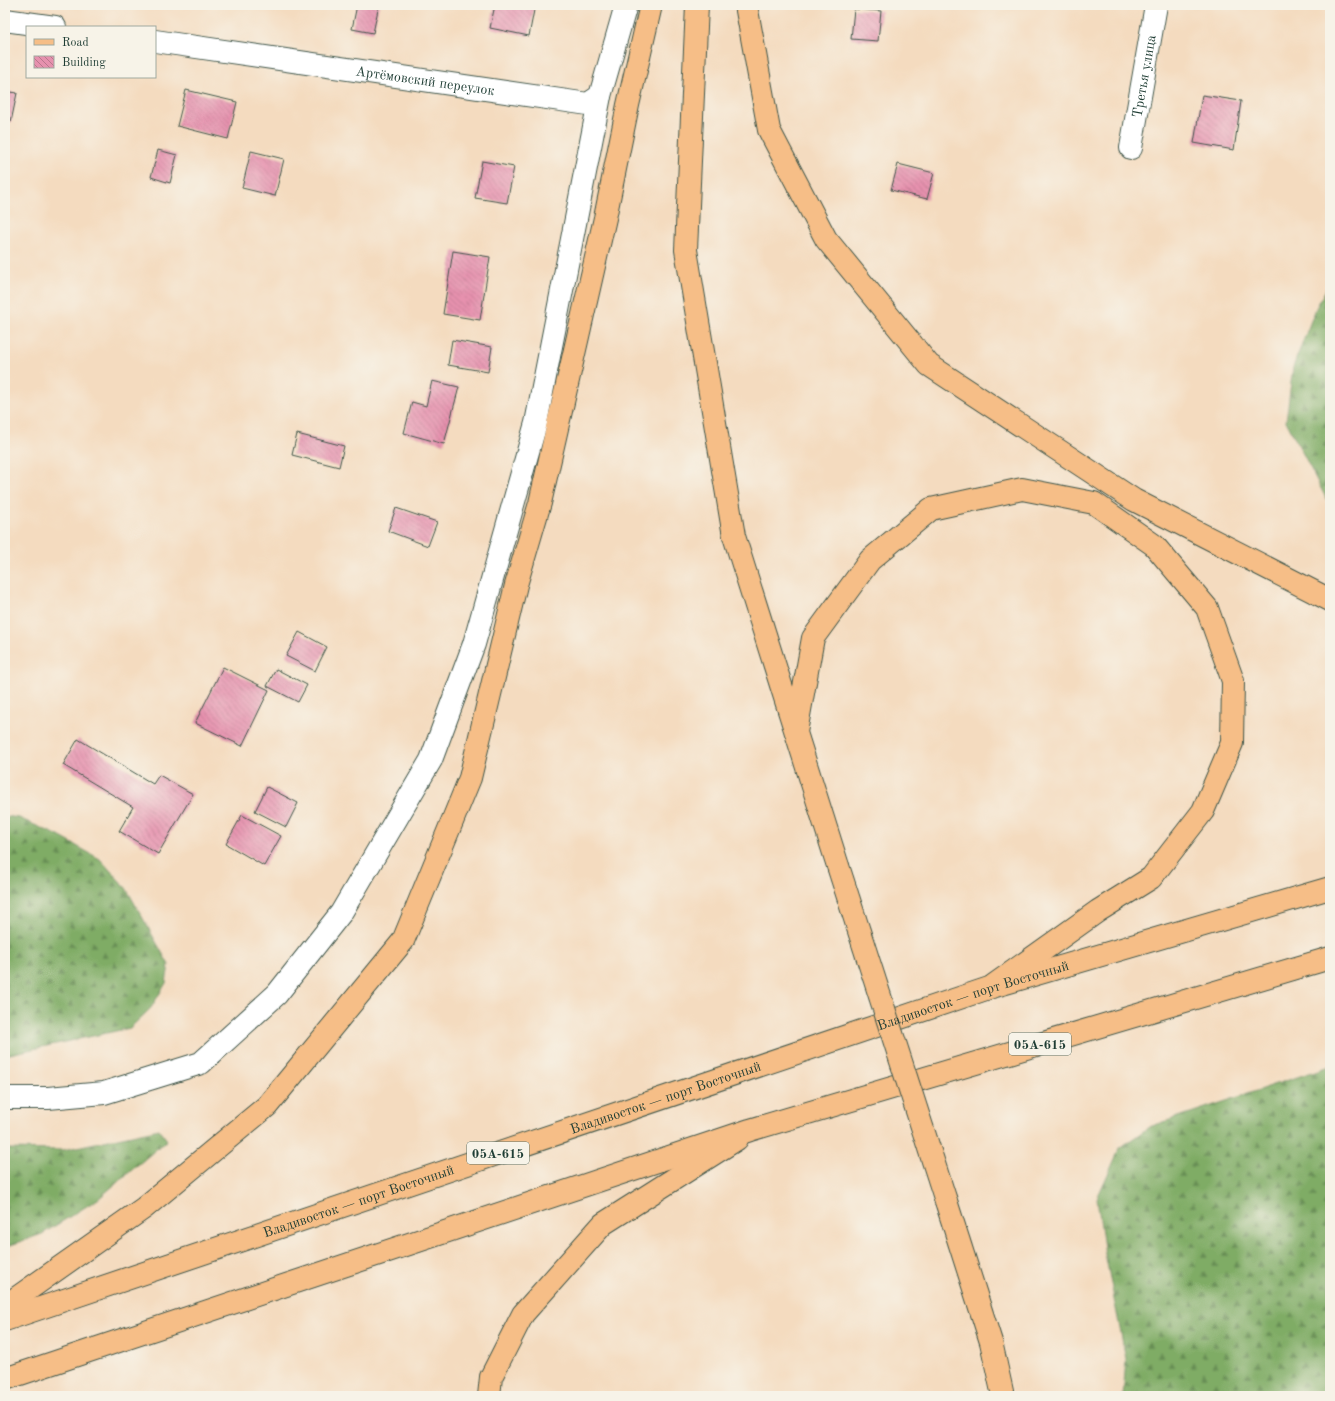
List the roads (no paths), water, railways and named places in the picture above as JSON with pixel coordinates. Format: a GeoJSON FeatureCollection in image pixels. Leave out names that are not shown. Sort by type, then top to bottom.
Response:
{"type":"FeatureCollection","features":[{"type":"Feature","properties":{"kind":"main road"},"geometry":{"type":"LineString","coordinates":[[5,1306],[144,1208],[267,1106],[403,941],[470,778],[516,585],[540,503],[606,218],[628,105],[651,5]]}},
{"type":"Feature","properties":{"kind":"main road"},"geometry":{"type":"LineString","coordinates":[[697,5],[686,250],[734,536],[838,866],[992,1342],[1003,1396]]}},
{"type":"Feature","properties":{"kind":"main road"},"geometry":{"type":"LineString","coordinates":[[746,5],[769,130],[826,239],[929,365],[1134,500],[1330,600]]}},
{"type":"Feature","properties":{"kind":"main road"},"geometry":{"type":"LineString","coordinates":[[796,732],[813,638],[870,560],[931,509],[1022,489],[1094,503],[1154,545],[1206,608],[1233,681],[1232,743],[1203,811],[1151,878],[1098,911],[992,987]]}},
{"type":"Feature","properties":{"kind":"main road","name":"Владивосток — порт Восточный"},"geometry":{"type":"LineString","coordinates":[[5,1320],[992,987],[1330,888]]}},
{"type":"Feature","properties":{"kind":"main road","name":"05А-615"},"geometry":{"type":"LineString","coordinates":[[5,1379],[750,1130],[1330,958]]}},
{"type":"Feature","properties":{"kind":"main road"},"geometry":{"type":"LineString","coordinates":[[489,1396],[491,1377],[523,1314],[603,1224],[750,1130]]}},
{"type":"Feature","properties":{"kind":"street"},"geometry":{"type":"LineString","coordinates":[[5,1098],[48,1098],[104,1093],[201,1063],[277,994],[341,913],[431,760],[474,644],[536,423],[600,96],[626,5]]}},
{"type":"Feature","properties":{"kind":"street","name":"Третья улица"},"geometry":{"type":"LineString","coordinates":[[1132,148],[1156,5]]}},
{"type":"Feature","properties":{"kind":"street"},"geometry":{"type":"LineString","coordinates":[[5,20],[48,26]]}},
{"type":"Feature","properties":{"kind":"street","name":"Артёмовский переулок"},"geometry":{"type":"LineString","coordinates":[[156,41],[588,104],[600,96]]}}]}
